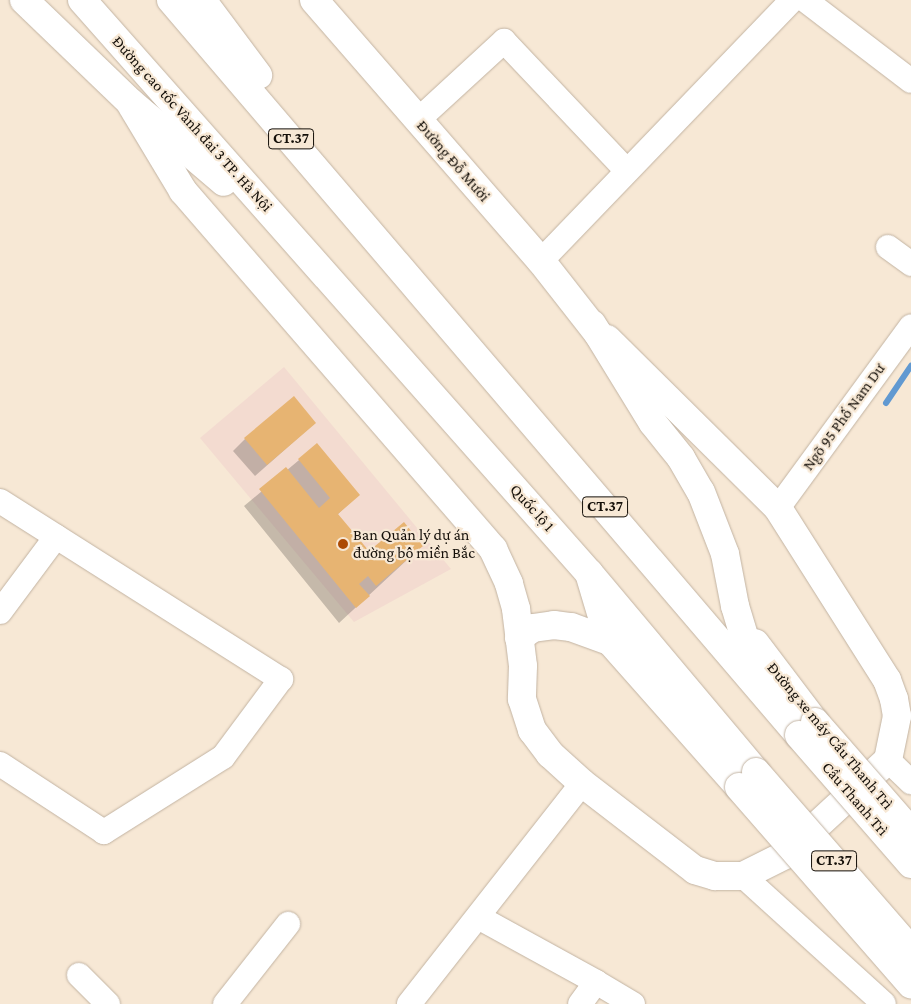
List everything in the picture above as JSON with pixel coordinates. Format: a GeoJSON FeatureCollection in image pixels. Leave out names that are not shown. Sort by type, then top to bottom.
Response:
{"type":"FeatureCollection","features":[{"type":"Feature","properties":{"kind":"main road"},"geometry":{"type":"LineString","coordinates":[[24,0],[130,102],[302,248]]}},
{"type":"Feature","properties":{"kind":"main road","name":"Đường cao tốc Vành đai 3 TP. Hà Nội"},"geometry":{"type":"LineString","coordinates":[[82,0],[302,248]]}},
{"type":"Feature","properties":{"kind":"main road","name":"CT.37"},"geometry":{"type":"LineString","coordinates":[[171,0],[410,279],[807,728]]}},
{"type":"Feature","properties":{"kind":"main road"},"geometry":{"type":"LineString","coordinates":[[202,0],[410,279]]}},
{"type":"Feature","properties":{"kind":"main road","name":"Đường Đỗ Mười"},"geometry":{"type":"LineString","coordinates":[[314,0],[541,261],[592,324]]}},
{"type":"Feature","properties":{"kind":"main road"},"geometry":{"type":"LineString","coordinates":[[130,102],[183,191],[493,549],[509,584],[519,638],[522,699],[532,730],[550,754],[582,783],[694,870],[715,876],[744,876],[786,855],[888,760],[897,716],[887,680],[778,508],[592,324]]}},
{"type":"Feature","properties":{"kind":"main road","name":"Quốc lộ 1"},"geometry":{"type":"LineString","coordinates":[[302,248],[589,573],[670,669],[748,779]]}},
{"type":"Feature","properties":{"kind":"main road"},"geometry":{"type":"LineString","coordinates":[[592,324],[653,423],[681,458],[702,492],[725,554],[735,606],[748,650],[807,728]]}},
{"type":"Feature","properties":{"kind":"main road"},"geometry":{"type":"LineString","coordinates":[[589,573],[609,640],[748,779],[911,984]]}},
{"type":"Feature","properties":{"kind":"main road"},"geometry":{"type":"LineString","coordinates":[[519,638],[533,628],[554,625],[571,626],[609,640],[670,669]]}},
{"type":"Feature","properties":{"kind":"main road","name":"Đường xe máy Cầu Thanh Trì"},"geometry":{"type":"LineString","coordinates":[[807,728],[911,832]]}},
{"type":"Feature","properties":{"kind":"main road","name":"Cầu Thanh Trì"},"geometry":{"type":"LineString","coordinates":[[807,728],[911,864]]}},
{"type":"Feature","properties":{"kind":"main road","name":"CT.37"},"geometry":{"type":"LineString","coordinates":[[748,779],[911,950]]}},
{"type":"Feature","properties":{"kind":"street"},"geometry":{"type":"LineString","coordinates":[[541,261],[626,170],[792,0]]}},
{"type":"Feature","properties":{"kind":"street"},"geometry":{"type":"LineString","coordinates":[[805,0],[911,81]]}},
{"type":"Feature","properties":{"kind":"street"},"geometry":{"type":"LineString","coordinates":[[418,120],[504,41],[626,170]]}},
{"type":"Feature","properties":{"kind":"street"},"geometry":{"type":"LineString","coordinates":[[888,246],[911,264]]}},
{"type":"Feature","properties":{"kind":"street","name":"Ngõ 95 Phố Nam Dư"},"geometry":{"type":"LineString","coordinates":[[778,508],[911,326]]}},
{"type":"Feature","properties":{"kind":"street"},"geometry":{"type":"LineString","coordinates":[[0,501],[281,679],[223,757],[104,832],[0,764]]}},
{"type":"Feature","properties":{"kind":"street"},"geometry":{"type":"LineString","coordinates":[[0,612],[56,537]]}},
{"type":"Feature","properties":{"kind":"street"},"geometry":{"type":"LineString","coordinates":[[888,760],[911,782]]}},
{"type":"Feature","properties":{"kind":"street"},"geometry":{"type":"LineString","coordinates":[[409,1004],[582,783]]}},
{"type":"Feature","properties":{"kind":"street"},"geometry":{"type":"LineString","coordinates":[[744,876],[884,1004]]}},
{"type":"Feature","properties":{"kind":"street"},"geometry":{"type":"LineString","coordinates":[[478,917],[633,1004]]}},
{"type":"Feature","properties":{"kind":"street"},"geometry":{"type":"LineString","coordinates":[[225,1004],[288,924]]}},
{"type":"Feature","properties":{"kind":"street"},"geometry":{"type":"LineString","coordinates":[[79,975],[108,1004]]}},
{"type":"Feature","properties":{"kind":"street"},"geometry":{"type":"LineString","coordinates":[[580,1004],[596,982]]}},
{"type":"Feature","properties":{"kind":"shaded area"},"geometry":{"type":"Polygon","coordinates":[[[284,367],[451,569],[354,622],[200,438],[284,367]]]}},
{"type":"Feature","properties":{"kind":"building"},"geometry":{"type":"Polygon","coordinates":[[[294,396],[316,423],[267,465],[244,438],[294,396]]]}},
{"type":"Feature","properties":{"kind":"building"},"geometry":{"type":"Polygon","coordinates":[[[317,443],[360,495],[338,514],[369,551],[404,522],[423,546],[376,586],[368,576],[359,584],[370,596],[356,608],[259,489],[286,467],[319,508],[330,498],[298,459],[317,443]]]}},
{"type":"Feature","properties":{"kind":"waterway"},"geometry":{"type":"LineString","coordinates":[[886,403],[911,366]]}},
{"type":"Feature","properties":{"kind":"place","name":"Ban Quản lý dự án đường bộ miền Bắc"},"geometry":{"type":"Point","coordinates":[343,544]}}]}
